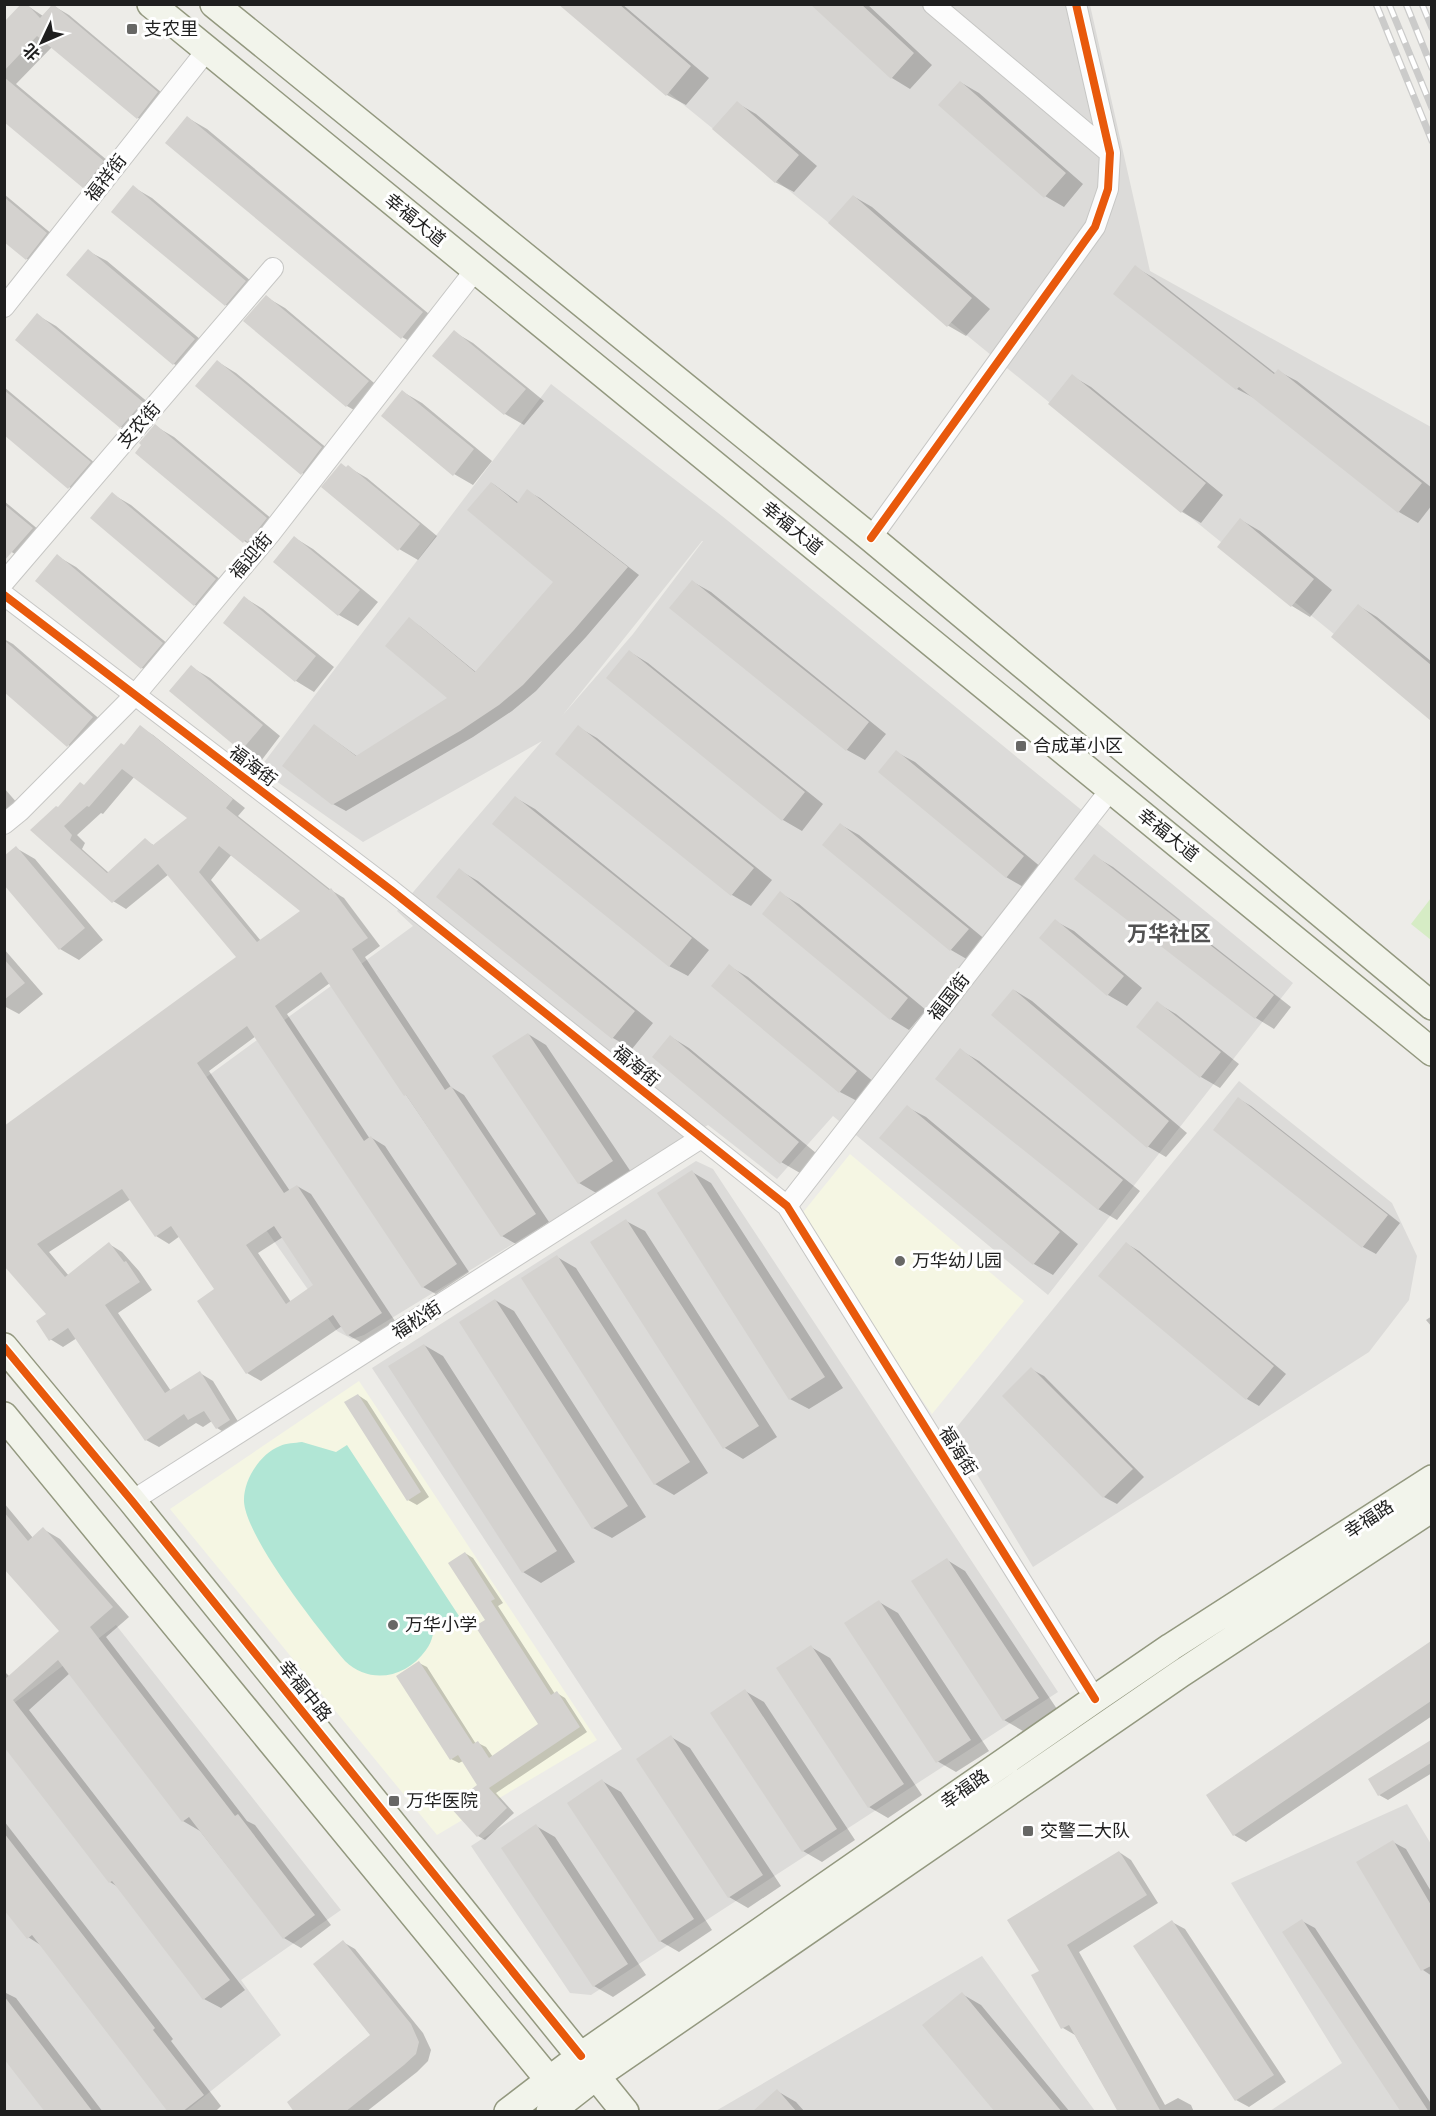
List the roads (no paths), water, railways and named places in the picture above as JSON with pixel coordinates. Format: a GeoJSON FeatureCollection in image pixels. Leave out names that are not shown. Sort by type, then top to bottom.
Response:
{"type":"FeatureCollection","features":[{"type":"Feature","properties":{"kind":"main road","name":"幸福大道"},"geometry":{"type":"LineString","coordinates":[[151,4],[1431,1052]]}},
{"type":"Feature","properties":{"kind":"main road","name":"幸福大道"},"geometry":{"type":"LineString","coordinates":[[214,4],[871,538],[1431,1006]]}},
{"type":"Feature","properties":{"kind":"main road","name":"幸福中路"},"geometry":{"type":"LineString","coordinates":[[4,1347],[132,1501],[625,2112]]}},
{"type":"Feature","properties":{"kind":"main road"},"geometry":{"type":"LineString","coordinates":[[4,1416],[560,2101]]}},
{"type":"Feature","properties":{"kind":"main road","name":"幸福路"},"geometry":{"type":"LineString","coordinates":[[508,2112],[560,2101],[589,2066],[1095,1699],[1171,1647],[1431,1479]]}},
{"type":"Feature","properties":{"kind":"main road","name":"幸福路"},"geometry":{"type":"LineString","coordinates":[[589,2066],[1431,1508]]}},
{"type":"Feature","properties":{"kind":"street"},"geometry":{"type":"LineString","coordinates":[[933,4],[1110,153]]}},
{"type":"Feature","properties":{"kind":"street"},"geometry":{"type":"LineString","coordinates":[[871,538],[1095,227],[1108,189],[1110,153],[1076,4]]}},
{"type":"Feature","properties":{"kind":"street","name":"福祥街"},"geometry":{"type":"LineString","coordinates":[[4,307],[207,50]]}},
{"type":"Feature","properties":{"kind":"street","name":"支农街"},"geometry":{"type":"LineString","coordinates":[[4,582],[273,268]]}},
{"type":"Feature","properties":{"kind":"street","name":"福迎街"},"geometry":{"type":"LineString","coordinates":[[4,824],[20,811],[135,694],[270,534],[476,269]]}},
{"type":"Feature","properties":{"kind":"street","name":"福海街"},"geometry":{"type":"LineString","coordinates":[[4,595],[391,890],[787,1206],[1095,1699]]}},
{"type":"Feature","properties":{"kind":"street","name":"福国街"},"geometry":{"type":"LineString","coordinates":[[787,1206],[1111,789]]}},
{"type":"Feature","properties":{"kind":"street","name":"福松街"},"geometry":{"type":"LineString","coordinates":[[132,1501],[701,1138]]}},
{"type":"Feature","properties":{"kind":"railway"},"geometry":{"type":"LineString","coordinates":[[1376,4],[1432,141]]}},
{"type":"Feature","properties":{"kind":"railway"},"geometry":{"type":"LineString","coordinates":[[1389,4],[1432,108]]}},
{"type":"Feature","properties":{"kind":"railway"},"geometry":{"type":"LineString","coordinates":[[1406,4],[1432,68]]}},
{"type":"Feature","properties":{"kind":"railway"},"geometry":{"type":"LineString","coordinates":[[1422,4],[1432,28]]}},
{"type":"Feature","properties":{"kind":"place","name":"支农里"},"geometry":{"type":"Point","coordinates":[132,29]}},
{"type":"Feature","properties":{"kind":"place","name":"合成革小区"},"geometry":{"type":"Point","coordinates":[1021,746]}},
{"type":"Feature","properties":{"kind":"place","name":"万华幼儿园"},"geometry":{"type":"Point","coordinates":[900,1261]}},
{"type":"Feature","properties":{"kind":"place","name":"万华小学"},"geometry":{"type":"Point","coordinates":[393,1625]}},
{"type":"Feature","properties":{"kind":"place","name":"万华医院"},"geometry":{"type":"Point","coordinates":[394,1801]}},
{"type":"Feature","properties":{"kind":"place","name":"交警二大队"},"geometry":{"type":"Point","coordinates":[1028,1831]}},
{"type":"Feature","properties":{"kind":"district","name":"万华社区"},"geometry":{"type":"Point","coordinates":[1169,934]}}]}
